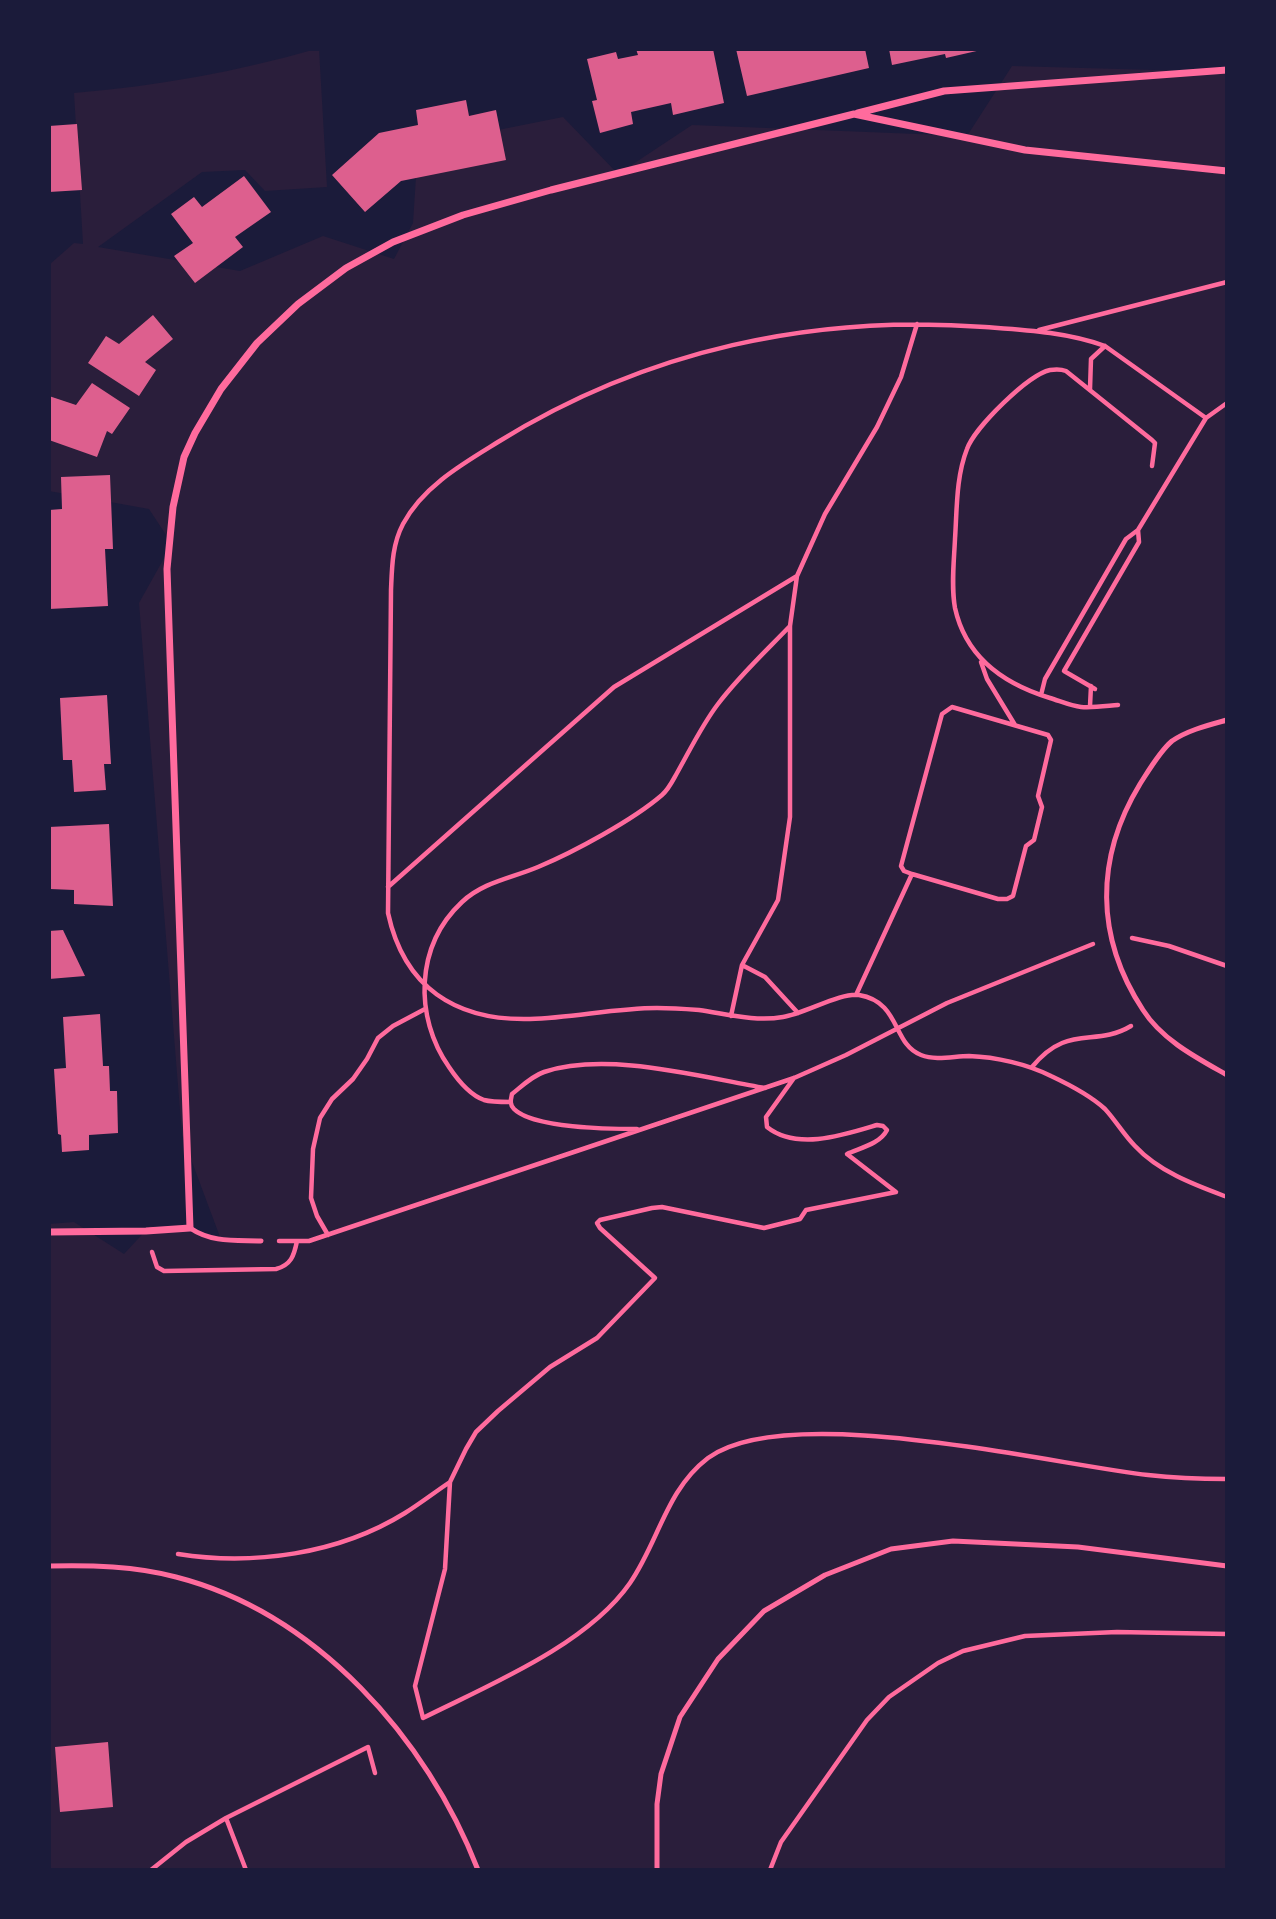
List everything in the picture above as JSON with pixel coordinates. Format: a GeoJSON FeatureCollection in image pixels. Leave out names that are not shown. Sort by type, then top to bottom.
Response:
{"type":"FeatureCollection","features":[{"type":"Feature","properties":{"kind":"street"},"geometry":{"type":"LineString","coordinates":[[49,1232],[190,1228],[167,569],[173,507],[184,457],[209,409],[257,343],[298,304],[346,268],[393,242],[463,215],[539,193],[944,91],[1227,70]]}},
{"type":"Feature","properties":{"kind":"street"},"geometry":{"type":"LineString","coordinates":[[854,114],[1025,150],[1227,171]]}},
{"type":"Feature","properties":{"kind":"lane"},"geometry":{"type":"LineString","coordinates":[[1227,720],[1197,729],[1171,742],[1149,770],[1119,825],[1105,884],[1111,937],[1118,963],[1144,1013],[1186,1052],[1227,1075]]}},
{"type":"Feature","properties":{"kind":"lane"},"geometry":{"type":"LineString","coordinates":[[190,1228],[215,1239],[261,1241]]}},
{"type":"Feature","properties":{"kind":"lane"},"geometry":{"type":"LineString","coordinates":[[657,1870],[657,1804],[661,1774],[680,1717],[718,1659],[764,1611],[825,1575],[891,1549],[953,1541],[1078,1547],[1227,1566]]}},
{"type":"Feature","properties":{"kind":"lane"},"geometry":{"type":"LineString","coordinates":[[49,1566],[90,1565],[154,1572],[208,1587],[274,1618],[333,1662],[378,1707],[419,1759],[446,1802],[478,1870]]}},
{"type":"Feature","properties":{"kind":"path"},"geometry":{"type":"LineString","coordinates":[[1035,331],[1227,282]]}},
{"type":"Feature","properties":{"kind":"path"},"geometry":{"type":"LineString","coordinates":[[731,1016],[742,965],[778,900],[790,817],[790,626],[797,576],[825,514],[877,427],[901,377],[917,324]]}},
{"type":"Feature","properties":{"kind":"path"},"geometry":{"type":"LineString","coordinates":[[1206,418],[1105,346],[1086,339],[1035,331],[917,324],[834,327],[729,345],[651,369],[576,399],[527,424],[482,452],[424,495],[404,523],[393,555],[387,888],[393,938],[402,957],[424,986],[464,1008],[486,1015],[531,1019],[659,1008],[698,1010],[763,1019],[784,1017],[856,995],[882,1004],[909,1047],[922,1055],[982,1057],[1032,1067],[1052,1076],[1103,1107],[1135,1147],[1153,1161],[1191,1184],[1227,1197]]}},
{"type":"Feature","properties":{"kind":"path"},"geometry":{"type":"LineString","coordinates":[[1090,389],[1091,359],[1105,346]]}},
{"type":"Feature","properties":{"kind":"path"},"geometry":{"type":"LineString","coordinates":[[1118,705],[1080,707],[1017,686],[997,674],[980,658],[967,640],[955,606],[953,581],[959,483],[966,450],[973,436],[985,421],[1048,370],[1066,374],[1090,389],[1155,443],[1152,466]]}},
{"type":"Feature","properties":{"kind":"path"},"geometry":{"type":"LineString","coordinates":[[1041,695],[1045,679],[1126,538],[1138,530],[1206,418],[1227,403]]}},
{"type":"Feature","properties":{"kind":"path"},"geometry":{"type":"LineString","coordinates":[[1090,706],[1093,688],[1064,671],[1139,542],[1138,530]]}},
{"type":"Feature","properties":{"kind":"path"},"geometry":{"type":"LineString","coordinates":[[387,888],[614,687],[797,576]]}},
{"type":"Feature","properties":{"kind":"path"},"geometry":{"type":"LineString","coordinates":[[510,1102],[484,1100],[469,1090],[440,1054],[431,1034],[425,1009],[424,986],[428,955],[435,939],[461,902],[482,887],[540,866],[589,841],[665,793],[717,705],[790,626]]}},
{"type":"Feature","properties":{"kind":"path"},"geometry":{"type":"LineString","coordinates":[[980,658],[987,679],[1015,726]]}},
{"type":"Feature","properties":{"kind":"path"},"geometry":{"type":"LineString","coordinates":[[948,708],[957,708],[1015,726],[1048,735],[1051,743],[1038,796],[1042,807],[1034,840],[1026,846],[1013,896],[1007,900],[998,899],[902,869],[901,863],[942,714],[948,708]]}},
{"type":"Feature","properties":{"kind":"path"},"geometry":{"type":"LineString","coordinates":[[856,995],[912,874]]}},
{"type":"Feature","properties":{"kind":"path"},"geometry":{"type":"LineString","coordinates":[[261,1241],[309,1241],[794,1078],[975,991],[1111,937],[1135,938],[1169,946],[1227,966]]}},
{"type":"Feature","properties":{"kind":"path"},"geometry":{"type":"LineString","coordinates":[[742,965],[765,977],[798,1013]]}},
{"type":"Feature","properties":{"kind":"path"},"geometry":{"type":"LineString","coordinates":[[328,1235],[311,1198],[313,1149],[320,1118],[332,1099],[353,1079],[368,1059],[378,1038],[393,1026],[425,1009]]}},
{"type":"Feature","properties":{"kind":"path"},"geometry":{"type":"LineString","coordinates":[[1032,1067],[1043,1053],[1056,1045],[1070,1039],[1120,1032],[1144,1013]]}},
{"type":"Feature","properties":{"kind":"path"},"geometry":{"type":"LineString","coordinates":[[641,1129],[587,1129],[559,1124],[525,1115],[513,1108],[510,1102],[512,1094],[542,1073],[570,1067],[603,1065],[640,1066],[765,1088]]}},
{"type":"Feature","properties":{"kind":"path"},"geometry":{"type":"LineString","coordinates":[[794,1078],[766,1117],[767,1127],[776,1135],[808,1139],[839,1137],[877,1125],[883,1126],[887,1130],[885,1135],[847,1154],[896,1192],[806,1210],[800,1219],[764,1227],[662,1208],[652,1208],[600,1220],[597,1223],[654,1278],[597,1338],[550,1367],[491,1418],[471,1440],[450,1482],[445,1569],[415,1686],[423,1718],[548,1654],[577,1634],[629,1584],[643,1561],[674,1495],[709,1458],[732,1446],[773,1437],[806,1435],[913,1440],[1147,1475],[1227,1479]]}},
{"type":"Feature","properties":{"kind":"path"},"geometry":{"type":"LineString","coordinates":[[146,1231],[157,1267],[164,1271],[276,1269],[286,1266],[292,1260],[297,1241]]}},
{"type":"Feature","properties":{"kind":"path"},"geometry":{"type":"LineString","coordinates":[[154,1572],[160,1556],[164,1553],[217,1560],[254,1559],[314,1549],[344,1540],[404,1514],[450,1482]]}},
{"type":"Feature","properties":{"kind":"path"},"geometry":{"type":"LineString","coordinates":[[770,1870],[781,1842],[867,1720],[889,1697],[938,1663],[963,1651],[1025,1636],[1117,1632],[1227,1634]]}},
{"type":"Feature","properties":{"kind":"path"},"geometry":{"type":"LineString","coordinates":[[151,1870],[186,1842],[226,1818],[368,1747],[375,1773]]}},
{"type":"Feature","properties":{"kind":"path"},"geometry":{"type":"LineString","coordinates":[[226,1818],[246,1870]]}},
{"type":"Feature","properties":{"kind":"shaded area"},"geometry":{"type":"Polygon","coordinates":[[[319,49],[327,187],[265,191],[245,170],[202,172],[98,247],[240,271],[323,236],[394,259],[413,223],[418,146],[563,117],[618,174],[692,125],[967,136],[1012,66],[1227,72],[1227,1870],[49,1870],[49,1224],[74,1222],[124,1254],[150,1226],[220,1237],[182,1135],[139,603],[172,544],[149,509],[49,491],[49,265],[74,243],[83,244],[74,93],[196,77],[319,49]]]}},
{"type":"Feature","properties":{"kind":"building"},"geometry":{"type":"Polygon","coordinates":[[[636,49],[713,49],[724,103],[673,115],[671,103],[631,112],[633,124],[600,133],[592,101],[597,100],[587,59],[616,52],[618,59],[638,55],[636,49]]]}},
{"type":"Feature","properties":{"kind":"building"},"geometry":{"type":"Polygon","coordinates":[[[736,49],[865,49],[869,68],[747,96],[736,49]]]}},
{"type":"Feature","properties":{"kind":"building"},"geometry":{"type":"Polygon","coordinates":[[[889,49],[981,49],[981,50],[892,65],[889,49]]]}},
{"type":"Feature","properties":{"kind":"building"},"geometry":{"type":"Polygon","coordinates":[[[466,100],[469,116],[496,110],[506,160],[401,181],[365,212],[332,175],[379,133],[418,125],[416,110],[466,100]]]}},
{"type":"Feature","properties":{"kind":"building"},"geometry":{"type":"Polygon","coordinates":[[[77,124],[82,190],[49,192],[49,126],[77,124]]]}},
{"type":"Feature","properties":{"kind":"building"},"geometry":{"type":"Polygon","coordinates":[[[244,176],[271,212],[235,237],[243,247],[195,283],[174,256],[193,243],[171,214],[194,197],[202,207],[244,176]]]}},
{"type":"Feature","properties":{"kind":"building"},"geometry":{"type":"Polygon","coordinates":[[[153,315],[173,339],[145,362],[156,370],[139,396],[88,363],[106,336],[119,344],[153,315]]]}},
{"type":"Feature","properties":{"kind":"building"},"geometry":{"type":"Polygon","coordinates":[[[92,383],[130,408],[112,434],[107,431],[97,457],[49,440],[49,396],[76,405],[92,383]]]}},
{"type":"Feature","properties":{"kind":"building"},"geometry":{"type":"Polygon","coordinates":[[[110,475],[113,549],[105,549],[108,606],[49,609],[49,510],[62,509],[61,477],[110,475]]]}},
{"type":"Feature","properties":{"kind":"building"},"geometry":{"type":"Polygon","coordinates":[[[107,695],[111,764],[104,764],[106,790],[74,792],[72,760],[63,760],[60,698],[107,695]]]}},
{"type":"Feature","properties":{"kind":"building"},"geometry":{"type":"Polygon","coordinates":[[[109,824],[113,906],[74,904],[74,890],[50,889],[49,827],[109,824]]]}},
{"type":"Feature","properties":{"kind":"building"},"geometry":{"type":"Polygon","coordinates":[[[63,930],[85,976],[49,979],[49,931],[63,930]]]}},
{"type":"Feature","properties":{"kind":"building"},"geometry":{"type":"Polygon","coordinates":[[[100,1014],[103,1066],[109,1066],[110,1091],[117,1091],[118,1133],[89,1135],[89,1150],[62,1152],[61,1135],[58,1134],[54,1069],[66,1068],[63,1017],[100,1014]]]}},
{"type":"Feature","properties":{"kind":"building"},"geometry":{"type":"Polygon","coordinates":[[[108,1742],[113,1807],[60,1812],[55,1747],[108,1742]]]}}]}
